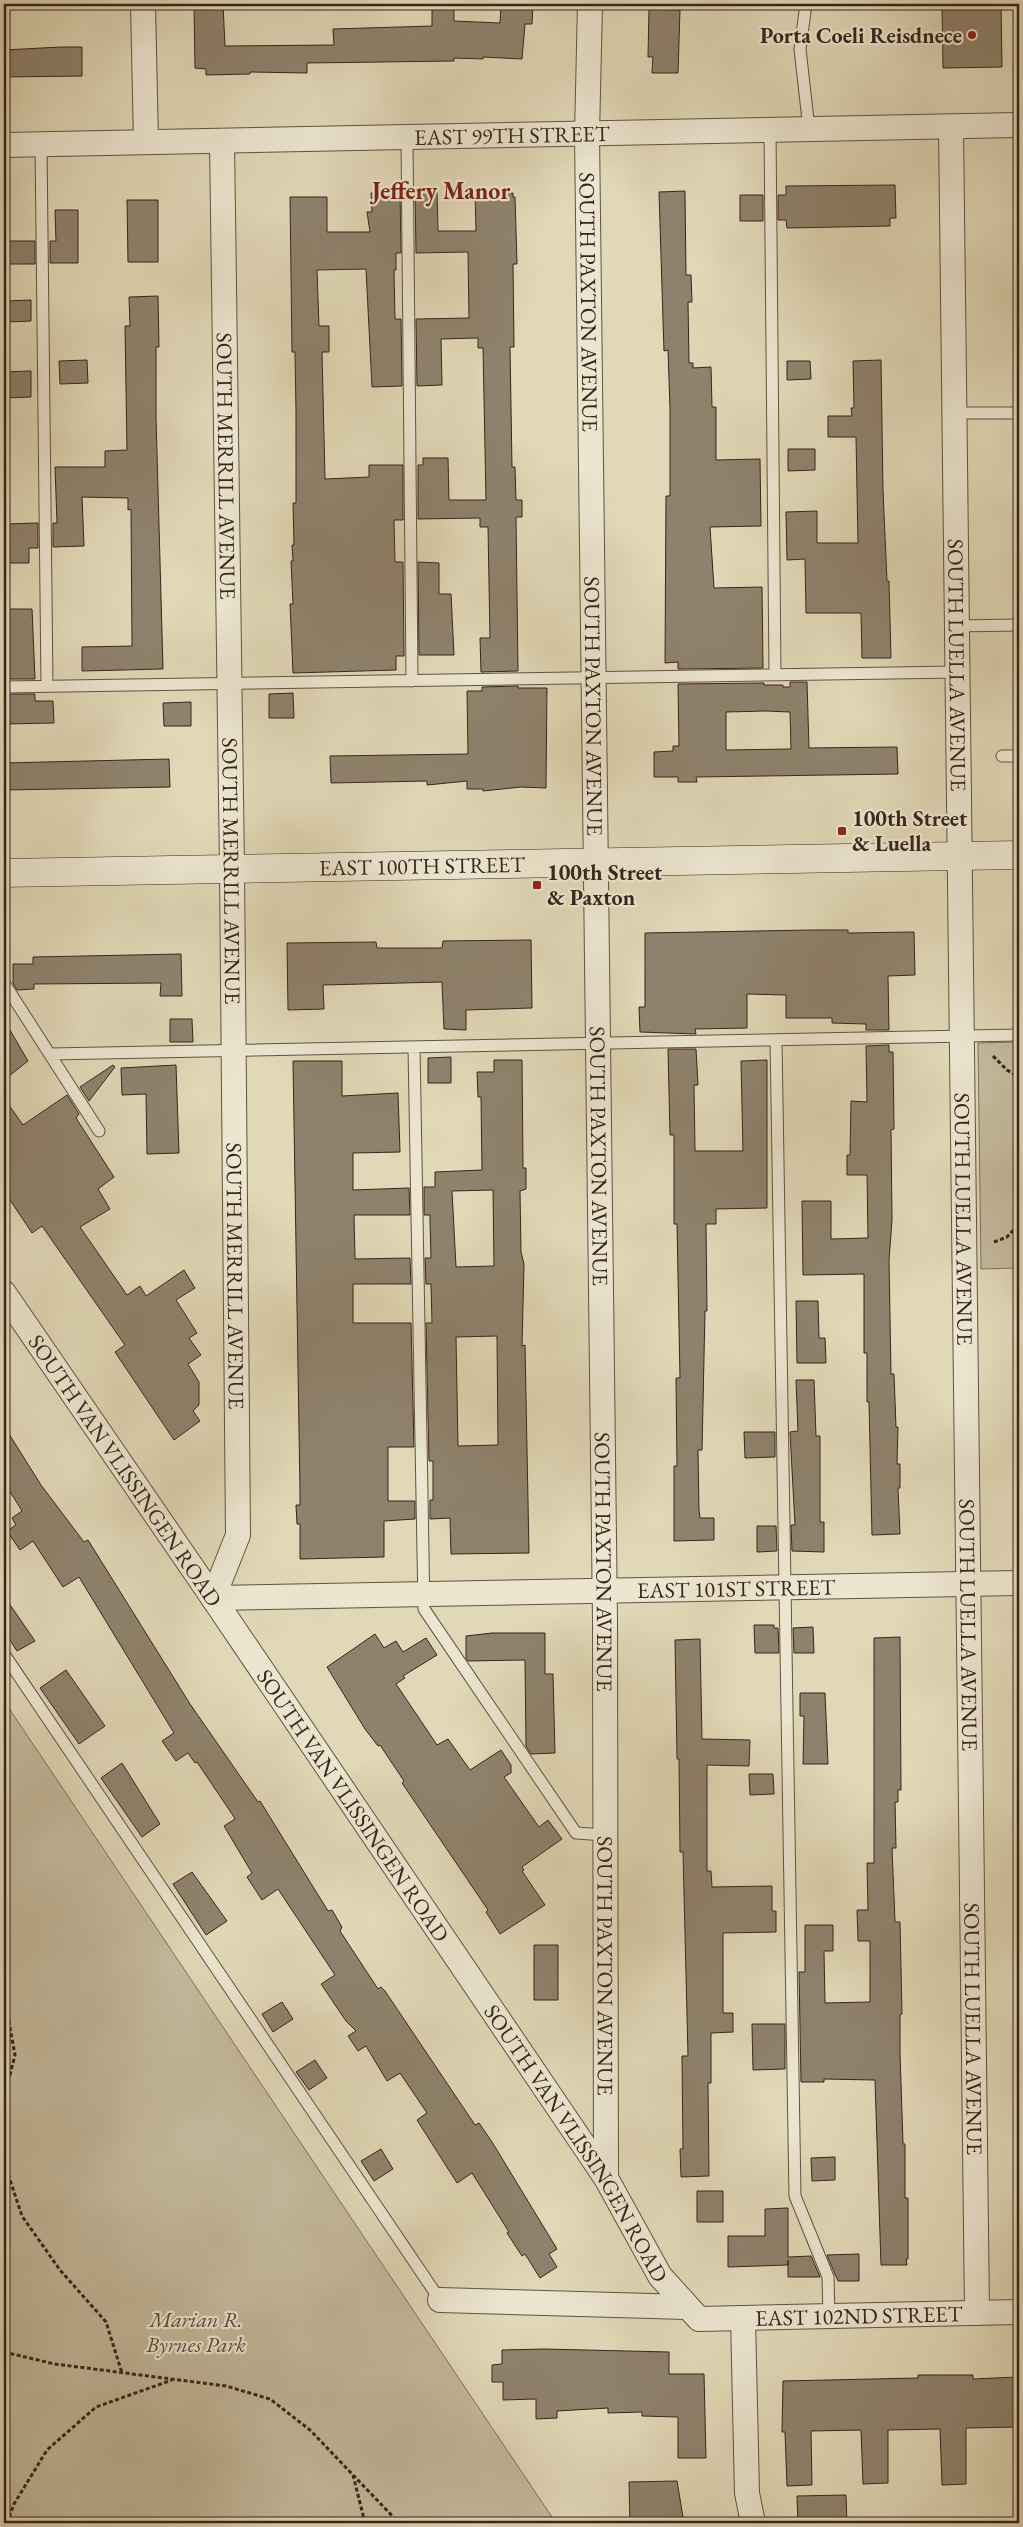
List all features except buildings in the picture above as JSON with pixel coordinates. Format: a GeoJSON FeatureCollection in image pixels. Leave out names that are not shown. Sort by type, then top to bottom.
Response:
{"type":"FeatureCollection","features":[{"type":"Feature","properties":{"kind":"main road","name":"EAST 100TH STREET"},"geometry":{"type":"LineString","coordinates":[[4,873],[1019,855]]}},
{"type":"Feature","properties":{"kind":"street"},"geometry":{"type":"LineString","coordinates":[[143,4],[146,142]]}},
{"type":"Feature","properties":{"kind":"street","name":"SOUTH PAXTON AVENUE"},"geometry":{"type":"LineString","coordinates":[[590,4],[587,134],[604,1590],[606,2178]]}},
{"type":"Feature","properties":{"kind":"street","name":"EAST 99TH STREET"},"geometry":{"type":"LineString","coordinates":[[4,145],[1019,125]]}},
{"type":"Feature","properties":{"kind":"street","name":"SOUTH LUELLA AVENUE"},"geometry":{"type":"LineString","coordinates":[[950,127],[977,2313]]}},
{"type":"Feature","properties":{"kind":"street","name":"SOUTH MERRILL AVENUE"},"geometry":{"type":"LineString","coordinates":[[214,1598],[238,1535],[230,683],[222,140]]}},
{"type":"Feature","properties":{"kind":"street","name":"SOUTH VAN VLISSINGEN ROAD"},"geometry":{"type":"LineString","coordinates":[[4,1293],[214,1598],[606,2178],[660,2276],[693,2313]]}},
{"type":"Feature","properties":{"kind":"street","name":"EAST 101ST STREET"},"geometry":{"type":"LineString","coordinates":[[214,1598],[1019,1583]]}},
{"type":"Feature","properties":{"kind":"street","name":"EAST 102ND STREET"},"geometry":{"type":"LineString","coordinates":[[440,2300],[693,2313],[743,2318],[1019,2312]]}},
{"type":"Feature","properties":{"kind":"street"},"geometry":{"type":"LineString","coordinates":[[743,2318],[747,2493],[753,2523]]}},
{"type":"Feature","properties":{"kind":"lane"},"geometry":{"type":"LineString","coordinates":[[806,4],[800,49],[809,129]]}},
{"type":"Feature","properties":{"kind":"lane"},"geometry":{"type":"LineString","coordinates":[[770,130],[774,674]]}},
{"type":"Feature","properties":{"kind":"lane"},"geometry":{"type":"LineString","coordinates":[[407,137],[412,681]]}},
{"type":"Feature","properties":{"kind":"lane"},"geometry":{"type":"LineString","coordinates":[[41,144],[47,686]]}},
{"type":"Feature","properties":{"kind":"lane"},"geometry":{"type":"LineString","coordinates":[[954,413],[1019,413]]}},
{"type":"Feature","properties":{"kind":"lane"},"geometry":{"type":"LineString","coordinates":[[956,626],[1019,625]]}},
{"type":"Feature","properties":{"kind":"lane"},"geometry":{"type":"LineString","coordinates":[[4,687],[956,672]]}},
{"type":"Feature","properties":{"kind":"lane"},"geometry":{"type":"LineString","coordinates":[[1002,756],[1019,756]]}},
{"type":"Feature","properties":{"kind":"lane"},"geometry":{"type":"LineString","coordinates":[[4,983],[99,1131]]}},
{"type":"Feature","properties":{"kind":"lane"},"geometry":{"type":"LineString","coordinates":[[50,1054],[1019,1035]]}},
{"type":"Feature","properties":{"kind":"lane"},"geometry":{"type":"LineString","coordinates":[[776,1040],[795,2196],[828,2277],[829,2316]]}},
{"type":"Feature","properties":{"kind":"lane"},"geometry":{"type":"LineString","coordinates":[[414,1047],[424,1609],[576,1832],[605,1835]]}},
{"type":"Feature","properties":{"kind":"lane"},"geometry":{"type":"LineString","coordinates":[[4,1654],[440,2300]]}},
{"type":"Feature","properties":{"kind":"path"},"geometry":{"type":"LineString","coordinates":[[993,1056],[1007,1070],[1019,1077]]}},
{"type":"Feature","properties":{"kind":"path"},"geometry":{"type":"LineString","coordinates":[[994,1242],[1007,1238],[1019,1224],[1019,1192]]}},
{"type":"Feature","properties":{"kind":"path"},"geometry":{"type":"LineString","coordinates":[[4,1995],[15,2054],[10,2075],[4,2074]]}},
{"type":"Feature","properties":{"kind":"path"},"geometry":{"type":"LineString","coordinates":[[4,2162],[22,2216],[60,2270],[106,2322],[122,2373]]}},
{"type":"Feature","properties":{"kind":"path"},"geometry":{"type":"LineString","coordinates":[[4,2352],[55,2364],[226,2386],[270,2399],[310,2430],[399,2523]]}},
{"type":"Feature","properties":{"kind":"path"},"geometry":{"type":"LineString","coordinates":[[7,2523],[14,2504],[47,2450],[96,2407],[174,2380]]}},
{"type":"Feature","properties":{"kind":"path"},"geometry":{"type":"LineString","coordinates":[[353,2474],[365,2523]]}},
{"type":"Feature","properties":{"kind":"green space"},"geometry":{"type":"Polygon","coordinates":[[[1019,1042],[1019,1268],[981,1269],[978,1043],[1019,1042]]]}},
{"type":"Feature","properties":{"kind":"green space","name":"Marian R. Byrnes Park"},"geometry":{"type":"Polygon","coordinates":[[[4,1701],[556,2523],[4,2523],[4,1701]]]}},
{"type":"Feature","properties":{"kind":"place","name":"Porta Coeli Reisdnece"},"geometry":{"type":"Point","coordinates":[972,35]}},
{"type":"Feature","properties":{"kind":"place","name":"100th Street & Luella"},"geometry":{"type":"Point","coordinates":[842,831]}},
{"type":"Feature","properties":{"kind":"place","name":"100th Street & Paxton"},"geometry":{"type":"Point","coordinates":[537,885]}},
{"type":"Feature","properties":{"kind":"district","name":"Jeffery Manor"},"geometry":{"type":"Point","coordinates":[441,191]}}]}
